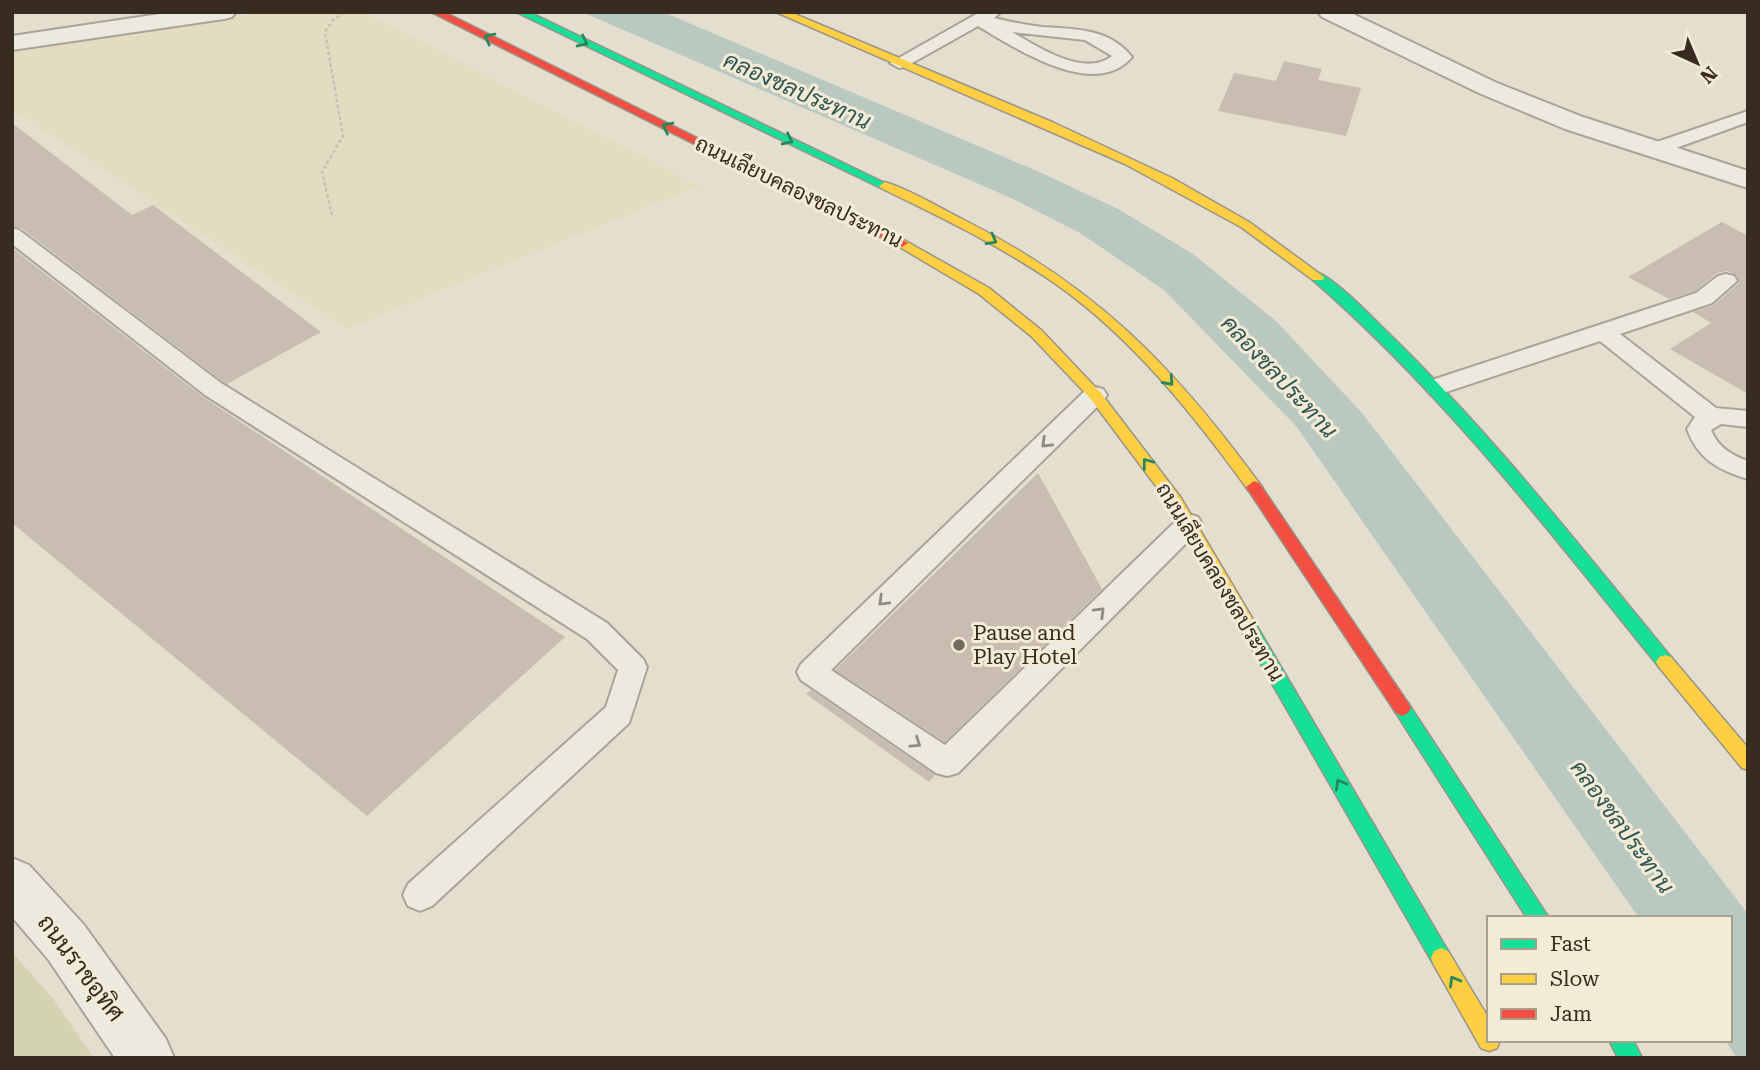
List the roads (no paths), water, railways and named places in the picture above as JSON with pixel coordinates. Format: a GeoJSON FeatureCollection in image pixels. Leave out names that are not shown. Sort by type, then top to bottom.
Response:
{"type":"FeatureCollection","features":[{"type":"Feature","properties":{"kind":"main road","name":"ถนนเลียบคลองชลประทาน"},"geometry":{"type":"LineString","coordinates":[[436,12],[917,251],[984,291],[1036,333],[1095,395],[1176,502],[1487,1037]]}},
{"type":"Feature","properties":{"kind":"main road"},"geometry":{"type":"LineString","coordinates":[[442,12],[459,23]]}},
{"type":"Feature","properties":{"kind":"main road","name":"ถนนเลียบคลองชลประทาน"},"geometry":{"type":"LineString","coordinates":[[521,12],[956,220],[1028,260],[1076,294],[1135,343],[1213,429],[1290,538],[1538,916]]}},
{"type":"Feature","properties":{"kind":"main road"},"geometry":{"type":"LineString","coordinates":[[781,12],[1122,156],[1179,184],[1298,261],[1346,300],[1437,387],[1748,762]]}},
{"type":"Feature","properties":{"kind":"main road","name":"ถนนเลียบคลองชลประทาน"},"geometry":{"type":"LineString","coordinates":[[1490,1042],[1499,1058]]}},
{"type":"Feature","properties":{"kind":"main road"},"geometry":{"type":"LineString","coordinates":[[1621,1042],[1631,1058]]}},
{"type":"Feature","properties":{"kind":"street"},"geometry":{"type":"LineString","coordinates":[[12,43],[224,12]]}},
{"type":"Feature","properties":{"kind":"street"},"geometry":{"type":"LineString","coordinates":[[1330,12],[1488,88],[1574,123],[1748,180]]}},
{"type":"Feature","properties":{"kind":"street","name":"ถนนราชอุทิศ"},"geometry":{"type":"LineString","coordinates":[[12,881],[66,942],[147,1058]]}},
{"type":"Feature","properties":{"kind":"lane"},"geometry":{"type":"LineString","coordinates":[[899,63],[986,16],[1028,30],[1074,32],[1108,41],[1123,57],[1109,66],[1077,68],[1044,57],[986,16]]}},
{"type":"Feature","properties":{"kind":"lane"},"geometry":{"type":"LineString","coordinates":[[1655,149],[1748,116]]}},
{"type":"Feature","properties":{"kind":"lane"},"geometry":{"type":"LineString","coordinates":[[12,234],[213,389],[597,631],[633,667],[618,714],[420,895]]}},
{"type":"Feature","properties":{"kind":"lane"},"geometry":{"type":"LineString","coordinates":[[1437,387],[1704,298],[1727,281]]}},
{"type":"Feature","properties":{"kind":"lane"},"geometry":{"type":"LineString","coordinates":[[1602,331],[1711,417]]}},
{"type":"Feature","properties":{"kind":"lane"},"geometry":{"type":"LineString","coordinates":[[1095,395],[811,671],[947,763],[1189,524]]}},
{"type":"Feature","properties":{"kind":"lane"},"geometry":{"type":"LineString","coordinates":[[1748,419],[1730,415],[1711,417],[1703,422],[1699,429],[1703,442],[1719,458],[1748,470]]}},
{"type":"Feature","properties":{"kind":"water","name":"คลองชลประทาน"},"geometry":{"type":"Polygon","coordinates":[[[582,12],[663,12],[1044,174],[1118,209],[1193,254],[1277,322],[1362,413],[1748,914],[1748,1058],[1737,1058],[1726,1042],[1732,1042],[1732,916],[1638,916],[1296,426],[1164,290],[1080,233],[1011,198],[582,12]]]}},
{"type":"Feature","properties":{"kind":"place","name":"Pause and Play Hotel"},"geometry":{"type":"Point","coordinates":[959,645]}}]}
